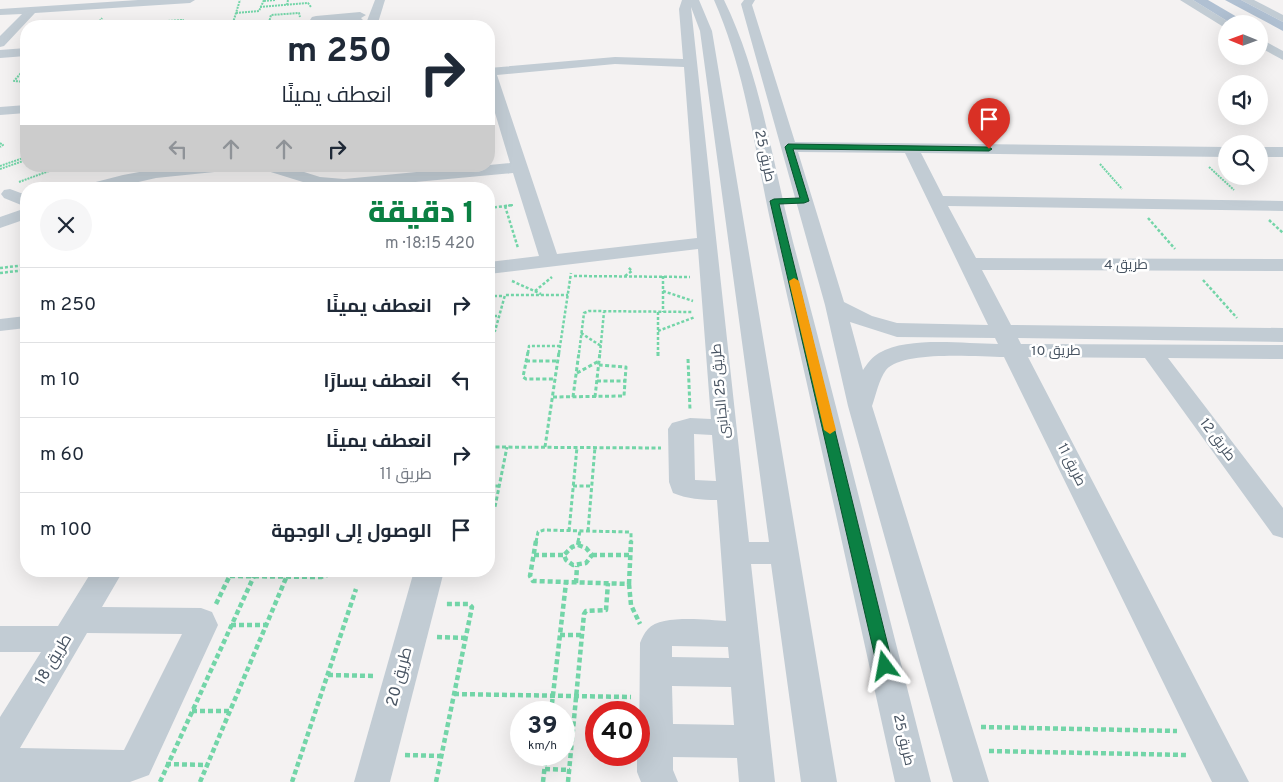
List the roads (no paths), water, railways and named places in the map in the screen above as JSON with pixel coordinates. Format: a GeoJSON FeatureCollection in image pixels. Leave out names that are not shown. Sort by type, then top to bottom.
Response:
{"type":"FeatureCollection","features":[{"type":"Feature","properties":{"kind":"main road"},"geometry":{"type":"LineString","coordinates":[[1199,0],[1226,15]]}},
{"type":"Feature","properties":{"kind":"main road"},"geometry":{"type":"LineString","coordinates":[[1231,0],[1283,27]]}},
{"type":"Feature","properties":{"kind":"main road"},"geometry":{"type":"LineString","coordinates":[[1268,38],[1283,46]]}},
{"type":"Feature","properties":{"kind":"street"},"geometry":{"type":"LineString","coordinates":[[12,0],[28,8]]}},
{"type":"Feature","properties":{"kind":"street"},"geometry":{"type":"LineString","coordinates":[[92,4],[108,0]]}},
{"type":"Feature","properties":{"kind":"street"},"geometry":{"type":"LineString","coordinates":[[373,20],[380,0]]}},
{"type":"Feature","properties":{"kind":"street","name":"طريق 25 الجانبى"},"geometry":{"type":"LineString","coordinates":[[687,0],[685,9],[717,36],[700,176],[710,277],[711,311],[724,427],[757,782]]}},
{"type":"Feature","properties":{"kind":"street","name":"طريق 25"},"geometry":{"type":"LineString","coordinates":[[694,0],[717,36],[747,76],[774,201],[913,782]]}},
{"type":"Feature","properties":{"kind":"street","name":"طريق 25"},"geometry":{"type":"LineString","coordinates":[[719,0],[717,36],[728,176],[819,782]]}},
{"type":"Feature","properties":{"kind":"street"},"geometry":{"type":"LineString","coordinates":[[495,72],[642,60],[717,36],[750,0]]}},
{"type":"Feature","properties":{"kind":"street"},"geometry":{"type":"LineString","coordinates":[[1185,0],[1218,19]]}},
{"type":"Feature","properties":{"kind":"street"},"geometry":{"type":"LineString","coordinates":[[1246,0],[1283,19]]}},
{"type":"Feature","properties":{"kind":"street"},"geometry":{"type":"LineString","coordinates":[[0,12],[28,8],[92,4],[150,2],[147,10],[194,4]]}},
{"type":"Feature","properties":{"kind":"street"},"geometry":{"type":"LineString","coordinates":[[358,20],[364,3]]}},
{"type":"Feature","properties":{"kind":"street"},"geometry":{"type":"LineString","coordinates":[[0,7],[28,8]]}},
{"type":"Feature","properties":{"kind":"street"},"geometry":{"type":"LineString","coordinates":[[0,42],[28,8]]}},
{"type":"Feature","properties":{"kind":"street"},"geometry":{"type":"LineString","coordinates":[[495,66],[645,54],[717,36]]}},
{"type":"Feature","properties":{"kind":"street"},"geometry":{"type":"LineString","coordinates":[[717,36],[788,147],[835,305],[860,406],[970,782]]}},
{"type":"Feature","properties":{"kind":"street"},"geometry":{"type":"LineString","coordinates":[[1268,47],[1283,56]]}},
{"type":"Feature","properties":{"kind":"street"},"geometry":{"type":"LineString","coordinates":[[0,54],[20,52]]}},
{"type":"Feature","properties":{"kind":"street"},"geometry":{"type":"LineString","coordinates":[[495,90],[550,260]]}},
{"type":"Feature","properties":{"kind":"street"},"geometry":{"type":"LineString","coordinates":[[0,105],[20,107]]}},
{"type":"Feature","properties":{"kind":"street"},"geometry":{"type":"LineString","coordinates":[[0,111],[20,109]]}},
{"type":"Feature","properties":{"kind":"street"},"geometry":{"type":"LineString","coordinates":[[788,147],[1218,152]]}},
{"type":"Feature","properties":{"kind":"street","name":"طريق 11"},"geometry":{"type":"LineString","coordinates":[[910,148],[1231,782]]}},
{"type":"Feature","properties":{"kind":"street"},"geometry":{"type":"LineString","coordinates":[[1268,152],[1283,152]]}},
{"type":"Feature","properties":{"kind":"street"},"geometry":{"type":"LineString","coordinates":[[495,169],[520,167]]}},
{"type":"Feature","properties":{"kind":"street"},"geometry":{"type":"LineString","coordinates":[[114,182],[131,177],[165,172]]}},
{"type":"Feature","properties":{"kind":"street"},"geometry":{"type":"LineString","coordinates":[[170,182],[198,180],[204,178],[211,172]]}},
{"type":"Feature","properties":{"kind":"street"},"geometry":{"type":"LineString","coordinates":[[286,172],[318,182]]}},
{"type":"Feature","properties":{"kind":"street"},"geometry":{"type":"LineString","coordinates":[[365,182],[468,172]]}},
{"type":"Feature","properties":{"kind":"street"},"geometry":{"type":"LineString","coordinates":[[700,176],[728,176]]}},
{"type":"Feature","properties":{"kind":"street"},"geometry":{"type":"LineString","coordinates":[[13,188],[20,196]]}},
{"type":"Feature","properties":{"kind":"street"},"geometry":{"type":"LineString","coordinates":[[774,201],[804,201]]}},
{"type":"Feature","properties":{"kind":"street"},"geometry":{"type":"LineString","coordinates":[[937,201],[1283,206]]}},
{"type":"Feature","properties":{"kind":"street"},"geometry":{"type":"LineString","coordinates":[[0,223],[20,215]]}},
{"type":"Feature","properties":{"kind":"street"},"geometry":{"type":"LineString","coordinates":[[495,267],[550,260],[572,267],[707,242]]}},
{"type":"Feature","properties":{"kind":"street","name":"طريق 4"},"geometry":{"type":"LineString","coordinates":[[968,264],[1283,265]]}},
{"type":"Feature","properties":{"kind":"street","name":"طريق 10"},"geometry":{"type":"LineString","coordinates":[[835,305],[851,316],[872,325],[896,330],[1008,342],[1152,352],[1283,352]]}},
{"type":"Feature","properties":{"kind":"street"},"geometry":{"type":"LineString","coordinates":[[0,325],[20,323]]}},
{"type":"Feature","properties":{"kind":"street","name":"طريق 10"},"geometry":{"type":"LineString","coordinates":[[860,406],[875,366],[887,357],[903,352],[1008,342],[1283,335]]}},
{"type":"Feature","properties":{"kind":"street","name":"طريق 12"},"geometry":{"type":"LineString","coordinates":[[1152,352],[1283,528]]}},
{"type":"Feature","properties":{"kind":"street"},"geometry":{"type":"LineString","coordinates":[[724,427],[686,437],[683,486],[693,490],[730,491]]}},
{"type":"Feature","properties":{"kind":"street"},"geometry":{"type":"LineString","coordinates":[[736,553],[785,553]]}},
{"type":"Feature","properties":{"kind":"street","name":"طريق 18"},"geometry":{"type":"LineString","coordinates":[[0,749],[104,577]]}},
{"type":"Feature","properties":{"kind":"street","name":"طريق 20"},"geometry":{"type":"LineString","coordinates":[[376,768],[427,577]]}},
{"type":"Feature","properties":{"kind":"street"},"geometry":{"type":"LineString","coordinates":[[0,639],[73,629],[212,623],[154,770],[124,767],[0,765]]}},
{"type":"Feature","properties":{"kind":"street"},"geometry":{"type":"LineString","coordinates":[[660,782],[654,772],[656,643],[658,638],[664,634],[671,633],[744,634]]}},
{"type":"Feature","properties":{"kind":"street"},"geometry":{"type":"LineString","coordinates":[[656,684],[747,673]]}},
{"type":"Feature","properties":{"kind":"street"},"geometry":{"type":"LineString","coordinates":[[655,740],[754,742]]}}]}
